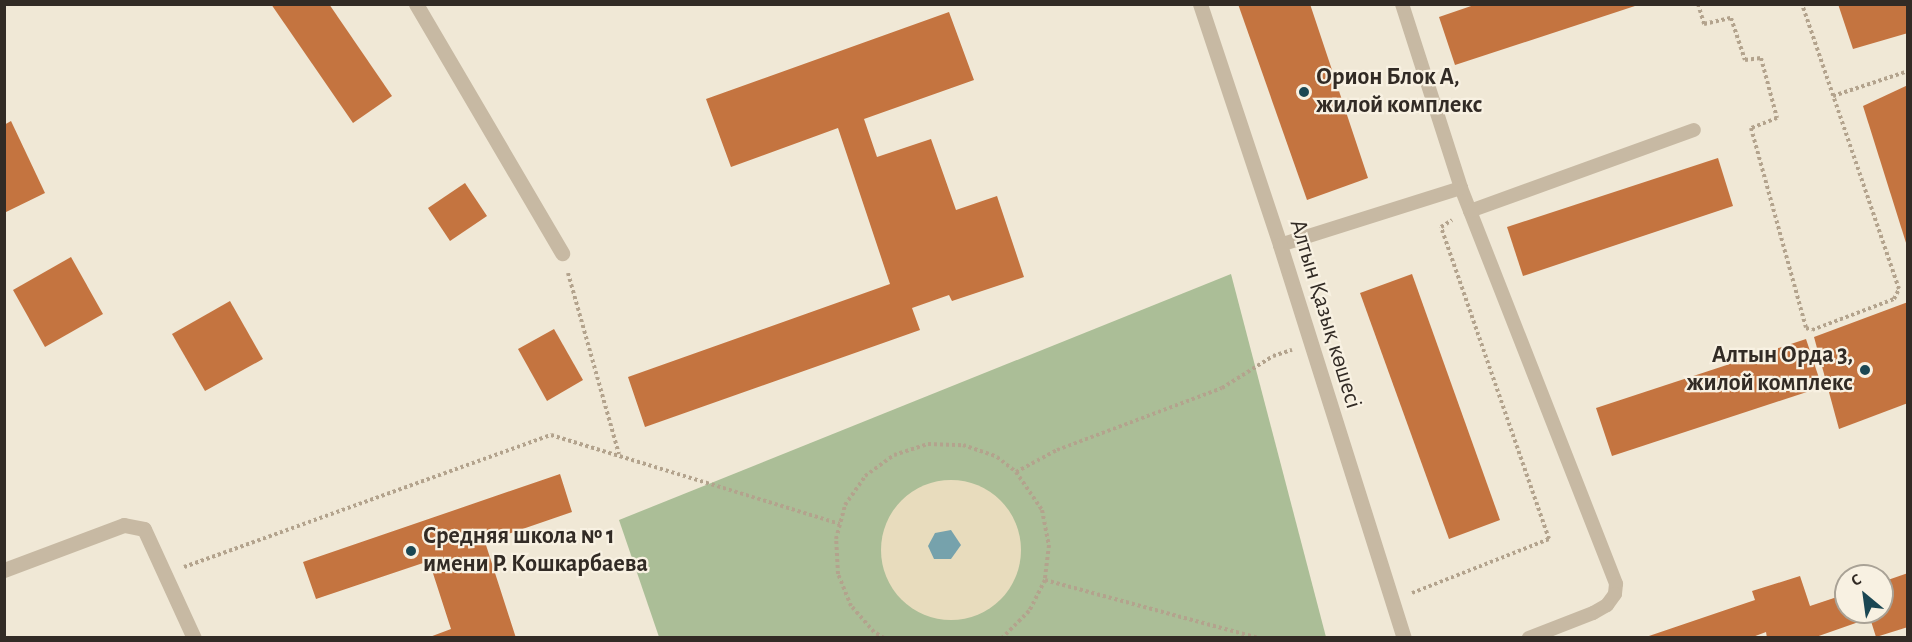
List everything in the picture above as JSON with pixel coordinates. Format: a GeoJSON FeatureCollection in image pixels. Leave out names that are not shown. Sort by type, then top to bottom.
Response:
{"type":"FeatureCollection","features":[{"type":"Feature","properties":{"kind":"street"},"geometry":{"type":"LineString","coordinates":[[416,4],[562,253]]}},
{"type":"Feature","properties":{"kind":"street","name":"Алтын Қазық көшесі"},"geometry":{"type":"LineString","coordinates":[[1200,4],[1280,245],[1404,638]]}},
{"type":"Feature","properties":{"kind":"street"},"geometry":{"type":"LineString","coordinates":[[4,570],[124,525],[144,530],[194,638]]}},
{"type":"Feature","properties":{"kind":"lane"},"geometry":{"type":"LineString","coordinates":[[1402,4],[1461,188],[1616,584],[1615,594],[1606,605],[1593,613],[1529,638]]}},
{"type":"Feature","properties":{"kind":"lane"},"geometry":{"type":"LineString","coordinates":[[1470,211],[1694,130]]}},
{"type":"Feature","properties":{"kind":"lane"},"geometry":{"type":"LineString","coordinates":[[1280,245],[1461,188]]}},
{"type":"Feature","properties":{"kind":"path"},"geometry":{"type":"LineString","coordinates":[[1698,4],[1704,24],[1731,18],[1745,60],[1761,58],[1777,118],[1751,128],[1806,328],[1812,330],[1894,299],[1899,289],[1802,4]]}},
{"type":"Feature","properties":{"kind":"path"},"geometry":{"type":"LineString","coordinates":[[1833,96],[1908,71]]}},
{"type":"Feature","properties":{"kind":"path"},"geometry":{"type":"LineString","coordinates":[[1392,601],[1549,539],[1441,227],[1470,211]]}},
{"type":"Feature","properties":{"kind":"path"},"geometry":{"type":"LineString","coordinates":[[562,253],[620,454]]}},
{"type":"Feature","properties":{"kind":"path"},"geometry":{"type":"LineString","coordinates":[[1016,472],[1057,450],[1222,388],[1273,356],[1310,344]]}},
{"type":"Feature","properties":{"kind":"path"},"geometry":{"type":"LineString","coordinates":[[165,574],[551,435],[620,454],[840,524]]}},
{"type":"Feature","properties":{"kind":"path"},"geometry":{"type":"LineString","coordinates":[[884,638],[874,632],[851,606],[838,573],[836,539],[845,505],[865,476],[894,454],[928,444],[963,445],[997,457],[1016,472],[1042,510],[1049,545],[1045,580],[1029,612],[1002,638]]}},
{"type":"Feature","properties":{"kind":"path"},"geometry":{"type":"LineString","coordinates":[[1045,580],[1259,638]]}},
{"type":"Feature","properties":{"kind":"green space"},"geometry":{"type":"Polygon","coordinates":[[[1231,274],[1326,637],[659,637],[619,520],[1231,274]]]}},
{"type":"Feature","properties":{"kind":"shaded area"},"geometry":{"type":"Polygon","coordinates":[[[951,480],[978,485],[1001,500],[1016,523],[1021,550],[1016,577],[1001,600],[978,615],[951,620],[924,615],[901,600],[886,577],[881,550],[886,523],[901,500],[924,485],[951,480]]]}},
{"type":"Feature","properties":{"kind":"water"},"geometry":{"type":"Polygon","coordinates":[[[951,530],[961,545],[951,559],[934,559],[928,546],[935,533],[951,530]]]}},
{"type":"Feature","properties":{"kind":"building"},"geometry":{"type":"Polygon","coordinates":[[[271,4],[329,4],[392,96],[353,123],[271,4]]]}},
{"type":"Feature","properties":{"kind":"building","name":"Орион Блок А, жилой комплекс"},"geometry":{"type":"Polygon","coordinates":[[[1238,4],[1310,4],[1368,178],[1307,200],[1238,4]]]}},
{"type":"Feature","properties":{"kind":"building"},"geometry":{"type":"Polygon","coordinates":[[[1477,4],[1638,5],[1455,65],[1439,17],[1477,4]]]}},
{"type":"Feature","properties":{"kind":"building"},"geometry":{"type":"Polygon","coordinates":[[[1838,4],[1908,4],[1908,33],[1853,49],[1838,4]]]}},
{"type":"Feature","properties":{"kind":"building"},"geometry":{"type":"Polygon","coordinates":[[[949,12],[974,80],[864,119],[877,157],[931,139],[956,210],[997,196],[1024,277],[952,301],[949,295],[912,308],[920,330],[645,427],[628,377],[890,284],[838,128],[731,167],[706,99],[949,12]]]}},
{"type":"Feature","properties":{"kind":"building"},"geometry":{"type":"Polygon","coordinates":[[[1908,85],[1908,246],[1907,246],[1863,106],[1908,85]]]}},
{"type":"Feature","properties":{"kind":"building"},"geometry":{"type":"Polygon","coordinates":[[[11,121],[45,193],[4,213],[4,125],[11,121]]]}},
{"type":"Feature","properties":{"kind":"building"},"geometry":{"type":"Polygon","coordinates":[[[1718,158],[1733,206],[1523,276],[1507,227],[1718,158]]]}},
{"type":"Feature","properties":{"kind":"building"},"geometry":{"type":"Polygon","coordinates":[[[465,183],[487,216],[450,241],[428,208],[465,183]]]}},
{"type":"Feature","properties":{"kind":"building"},"geometry":{"type":"Polygon","coordinates":[[[71,257],[103,314],[45,347],[13,290],[71,257]]]}},
{"type":"Feature","properties":{"kind":"building"},"geometry":{"type":"Polygon","coordinates":[[[1412,274],[1500,520],[1449,539],[1360,293],[1412,274]]]}},
{"type":"Feature","properties":{"kind":"building"},"geometry":{"type":"Polygon","coordinates":[[[230,301],[263,359],[205,391],[172,334],[230,301]]]}},
{"type":"Feature","properties":{"kind":"building","name":"Алтын Орда 3, жилой комплекс"},"geometry":{"type":"Polygon","coordinates":[[[1908,302],[1908,403],[1839,429],[1814,337],[1908,302]]]}},
{"type":"Feature","properties":{"kind":"building"},"geometry":{"type":"Polygon","coordinates":[[[554,329],[583,380],[547,401],[518,349],[554,329]]]}},
{"type":"Feature","properties":{"kind":"building"},"geometry":{"type":"Polygon","coordinates":[[[1806,339],[1822,387],[1612,456],[1596,408],[1806,339]]]}},
{"type":"Feature","properties":{"kind":"building","name":"Средняя школа № 1 имени Р. Кошкарбаева"},"geometry":{"type":"Polygon","coordinates":[[[560,474],[572,512],[485,542],[516,638],[427,638],[451,629],[429,561],[316,599],[303,562],[560,474]]]}},
{"type":"Feature","properties":{"kind":"building"},"geometry":{"type":"Polygon","coordinates":[[[1908,573],[1908,627],[1876,637],[1872,624],[1894,624],[1894,578],[1908,573]]]}},
{"type":"Feature","properties":{"kind":"building"},"geometry":{"type":"Polygon","coordinates":[[[1800,576],[1810,606],[1834,598],[1834,624],[1853,624],[1813,638],[1767,638],[1766,632],[1750,638],[1643,638],[1755,600],[1752,591],[1800,576]]]}},
{"type":"Feature","properties":{"kind":"place","name":"Орион Блок А, жилой комплекс"},"geometry":{"type":"Point","coordinates":[1304,92]}},
{"type":"Feature","properties":{"kind":"place","name":"Алтын Орда 3, жилой комплекс"},"geometry":{"type":"Point","coordinates":[1865,370]}},
{"type":"Feature","properties":{"kind":"place","name":"Средняя школа № 1 имени Р. Кошкарбаева"},"geometry":{"type":"Point","coordinates":[411,551]}}]}
